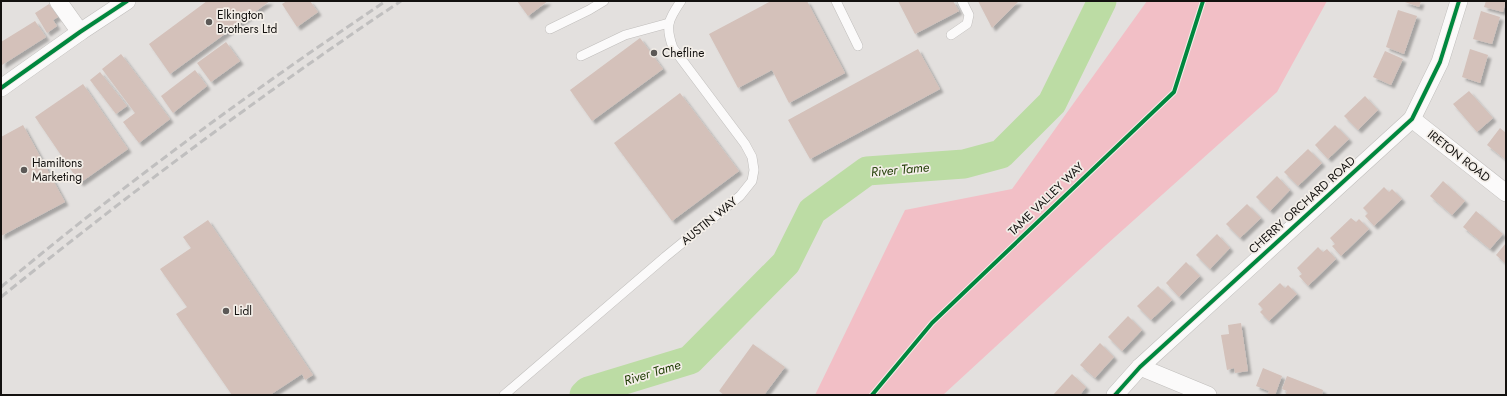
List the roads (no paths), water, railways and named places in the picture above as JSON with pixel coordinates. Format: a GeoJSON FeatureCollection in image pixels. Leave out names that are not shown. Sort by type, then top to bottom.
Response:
{"type":"FeatureCollection","features":[{"type":"Feature","properties":{"kind":"street"},"geometry":{"type":"LineString","coordinates":[[58,1],[80,32]]}},
{"type":"Feature","properties":{"kind":"street"},"geometry":{"type":"LineString","coordinates":[[1,88],[127,1]]}},
{"type":"Feature","properties":{"kind":"street","name":"CHERRY ORCHARD ROAD"},"geometry":{"type":"LineString","coordinates":[[1115,395],[1140,367],[1412,119],[1440,62],[1459,1]]}},
{"type":"Feature","properties":{"kind":"street","name":"IRETON ROAD"},"geometry":{"type":"LineString","coordinates":[[1412,119],[1506,193]]}},
{"type":"Feature","properties":{"kind":"street"},"geometry":{"type":"LineString","coordinates":[[1140,367],[1208,395]]}},
{"type":"Feature","properties":{"kind":"lane"},"geometry":{"type":"LineString","coordinates":[[550,29],[604,1]]}},
{"type":"Feature","properties":{"kind":"lane"},"geometry":{"type":"LineString","coordinates":[[581,56],[626,35],[668,23],[681,1]]}},
{"type":"Feature","properties":{"kind":"lane"},"geometry":{"type":"LineString","coordinates":[[836,1],[858,46]]}},
{"type":"Feature","properties":{"kind":"lane"},"geometry":{"type":"LineString","coordinates":[[951,35],[967,24],[969,15],[962,1]]}},
{"type":"Feature","properties":{"kind":"lane","name":"AUSTIN WAY"},"geometry":{"type":"LineString","coordinates":[[504,395],[665,257],[740,196],[752,180],[754,170],[752,157],[745,144],[672,48],[668,35],[668,23]]}},
{"type":"Feature","properties":{"kind":"waterway","name":"River Tame"},"geometry":{"type":"LineString","coordinates":[[584,395],[588,391],[690,360],[786,263],[812,211],[867,171],[964,164],[1001,154],[1052,103],[1102,1]]}},
{"type":"Feature","properties":{"kind":"railway"},"geometry":{"type":"LineString","coordinates":[[1,287],[94,212],[238,103],[386,1]]}},
{"type":"Feature","properties":{"kind":"railway"},"geometry":{"type":"LineString","coordinates":[[1,297],[198,144],[298,71],[401,1]]}},
{"type":"Feature","properties":{"kind":"place","name":"Elkington Brothers Ltd"},"geometry":{"type":"Point","coordinates":[209,22]}},
{"type":"Feature","properties":{"kind":"place","name":"Chefline"},"geometry":{"type":"Point","coordinates":[654,53]}},
{"type":"Feature","properties":{"kind":"place","name":"Hamiltons Marketing"},"geometry":{"type":"Point","coordinates":[24,170]}},
{"type":"Feature","properties":{"kind":"place","name":"Lidl"},"geometry":{"type":"Point","coordinates":[226,311]}}]}
